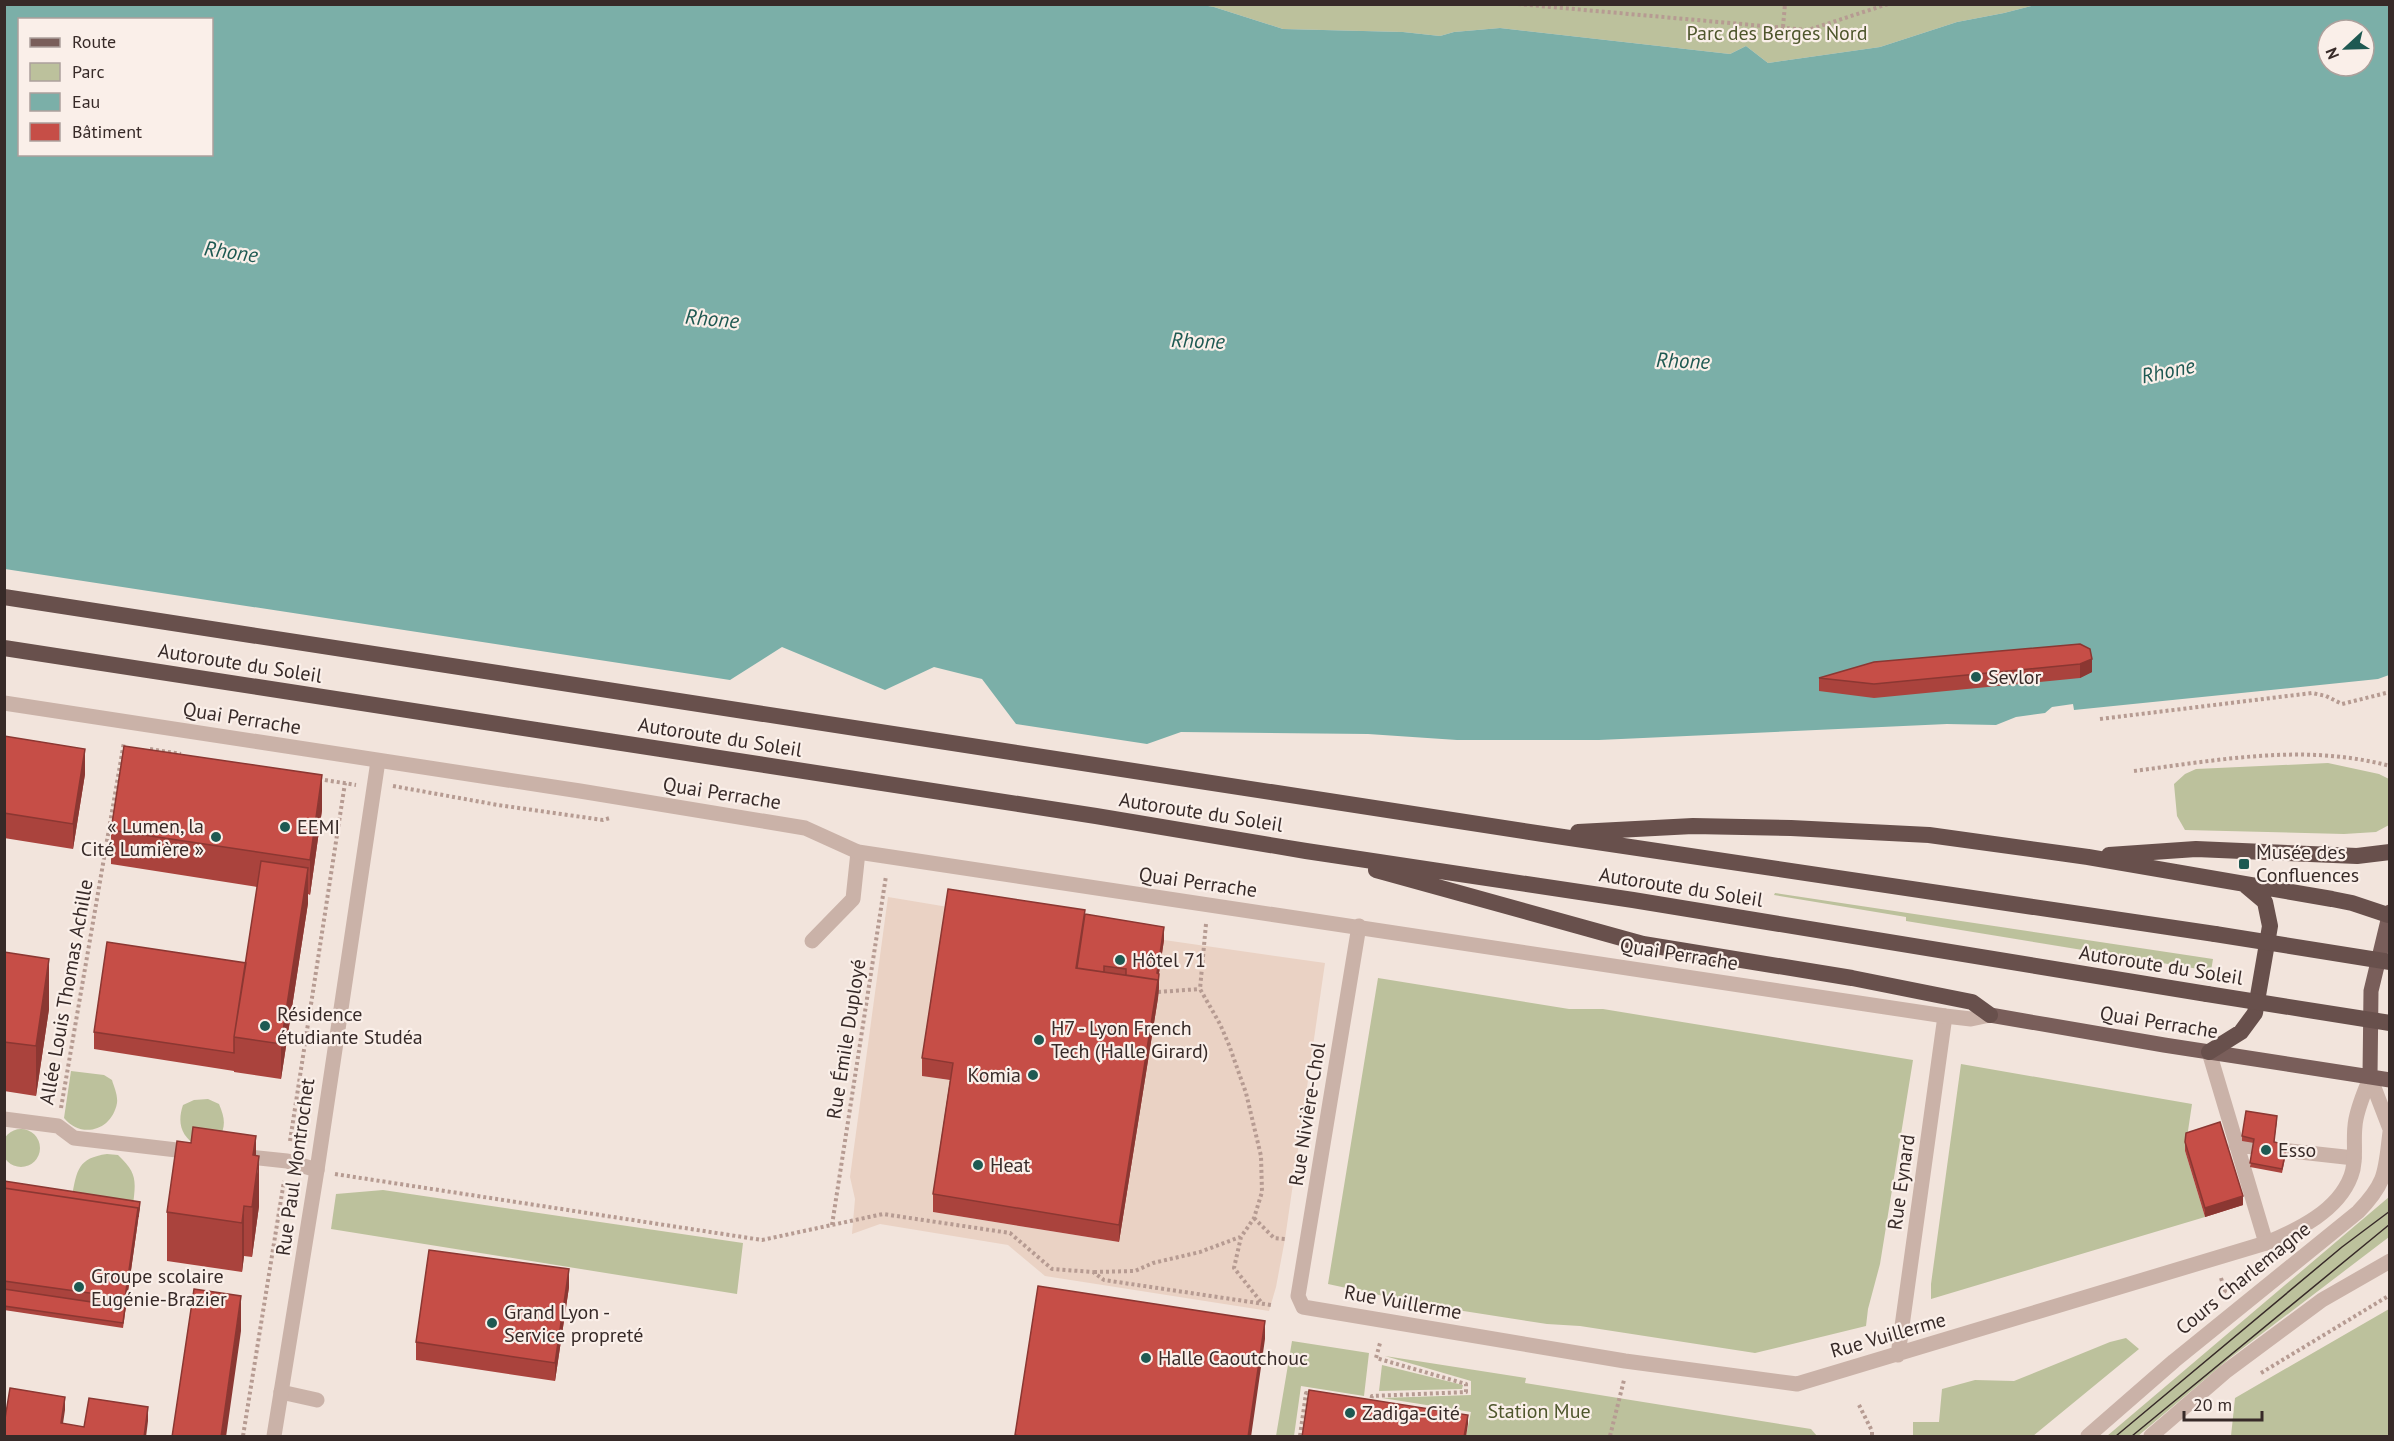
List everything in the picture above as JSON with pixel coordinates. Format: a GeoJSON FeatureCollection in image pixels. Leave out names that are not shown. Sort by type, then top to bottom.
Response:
{"type":"FeatureCollection","features":[{"type":"Feature","properties":{"kind":"highway","name":"Autoroute du Soleil"},"geometry":{"type":"LineString","coordinates":[[4,597],[2390,962]]}},
{"type":"Feature","properties":{"kind":"highway","name":"Autoroute du Soleil"},"geometry":{"type":"LineString","coordinates":[[4,648],[1633,900],[2390,1023]]}},
{"type":"Feature","properties":{"kind":"highway"},"geometry":{"type":"LineString","coordinates":[[1543,834],[1693,826],[1929,835],[2088,857],[2352,903],[2389,914]]}},
{"type":"Feature","properties":{"kind":"highway"},"geometry":{"type":"LineString","coordinates":[[2088,857],[2196,849],[2357,856],[2390,852]]}},
{"type":"Feature","properties":{"kind":"highway"},"geometry":{"type":"LineString","coordinates":[[1306,851],[1643,944],[1852,978],[1972,1002],[1990,1015]]}},
{"type":"Feature","properties":{"kind":"highway"},"geometry":{"type":"LineString","coordinates":[[2209,1052],[2241,1032],[2255,1013],[2271,926],[2265,902],[2244,885]]}},
{"type":"Feature","properties":{"kind":"main road"},"geometry":{"type":"LineString","coordinates":[[2370,1077],[2371,991],[2389,914]]}},
{"type":"Feature","properties":{"kind":"main road","name":"Quai Perrache"},"geometry":{"type":"LineString","coordinates":[[1990,1015],[2390,1080]]}},
{"type":"Feature","properties":{"kind":"street","name":"Quai Perrache"},"geometry":{"type":"LineString","coordinates":[[4,703],[805,828],[858,852],[888,857],[1359,926],[1945,1016],[1971,1019],[1990,1015]]}},
{"type":"Feature","properties":{"kind":"street","name":"Rue Paul Montrochet"},"geometry":{"type":"LineString","coordinates":[[274,1437],[317,1170],[378,761]]}},
{"type":"Feature","properties":{"kind":"street"},"geometry":{"type":"LineString","coordinates":[[812,941],[853,899],[858,852]]}},
{"type":"Feature","properties":{"kind":"street","name":"Rue Nivière-Chol"},"geometry":{"type":"LineString","coordinates":[[1303,1307],[1298,1296],[1359,926]]}},
{"type":"Feature","properties":{"kind":"street","name":"Rue Eynard"},"geometry":{"type":"LineString","coordinates":[[1898,1355],[1945,1016]]}},
{"type":"Feature","properties":{"kind":"street"},"geometry":{"type":"LineString","coordinates":[[2209,1052],[2266,1243]]}},
{"type":"Feature","properties":{"kind":"street","name":"Cours Charlemagne"},"geometry":{"type":"LineString","coordinates":[[2088,1437],[2174,1361],[2358,1212],[2375,1195],[2384,1176],[2390,1131],[2370,1077]]}},
{"type":"Feature","properties":{"kind":"street","name":"Rue Vuillerme"},"geometry":{"type":"LineString","coordinates":[[1303,1307],[1625,1361],[1797,1384],[2266,1243],[2296,1231],[2323,1213],[2352,1176],[2355,1123],[2370,1077]]}},
{"type":"Feature","properties":{"kind":"street"},"geometry":{"type":"LineString","coordinates":[[4,1119],[58,1126],[75,1138],[205,1153]]}},
{"type":"Feature","properties":{"kind":"street"},"geometry":{"type":"LineString","coordinates":[[2236,1144],[2354,1158]]}},
{"type":"Feature","properties":{"kind":"street"},"geometry":{"type":"LineString","coordinates":[[226,1155],[287,1161],[317,1170]]}},
{"type":"Feature","properties":{"kind":"street"},"geometry":{"type":"LineString","coordinates":[[2151,1437],[2225,1372],[2322,1300],[2390,1261]]}},
{"type":"Feature","properties":{"kind":"street"},"geometry":{"type":"LineString","coordinates":[[281,1392],[317,1400]]}},
{"type":"Feature","properties":{"kind":"path"},"geometry":{"type":"LineString","coordinates":[[1518,4],[1808,30],[1888,4]]}},
{"type":"Feature","properties":{"kind":"path"},"geometry":{"type":"LineString","coordinates":[[1783,27],[1785,4]]}},
{"type":"Feature","properties":{"kind":"path"},"geometry":{"type":"LineString","coordinates":[[2100,719],[2313,693],[2326,696],[2342,704],[2390,692]]}},
{"type":"Feature","properties":{"kind":"path","name":"Allée Louis Thomas Achille"},"geometry":{"type":"LineString","coordinates":[[58,1126],[128,721]]}},
{"type":"Feature","properties":{"kind":"path"},"geometry":{"type":"LineString","coordinates":[[113,742],[135,746]]}},
{"type":"Feature","properties":{"kind":"path"},"geometry":{"type":"LineString","coordinates":[[147,748],[192,756]]}},
{"type":"Feature","properties":{"kind":"path"},"geometry":{"type":"LineString","coordinates":[[2134,771],[2254,755],[2314,753],[2368,760],[2390,766]]}},
{"type":"Feature","properties":{"kind":"path"},"geometry":{"type":"LineString","coordinates":[[315,778],[374,786]]}},
{"type":"Feature","properties":{"kind":"path"},"geometry":{"type":"LineString","coordinates":[[243,1437],[345,783]]}},
{"type":"Feature","properties":{"kind":"path","name":"Rue Émile Duployé"},"geometry":{"type":"LineString","coordinates":[[832,1225],[888,857]]}},
{"type":"Feature","properties":{"kind":"path"},"geometry":{"type":"LineString","coordinates":[[1208,905],[1200,989],[1220,1024],[1246,1093],[1261,1156],[1262,1192],[1254,1218],[1240,1237],[1234,1268],[1262,1303]]}},
{"type":"Feature","properties":{"kind":"path"},"geometry":{"type":"LineString","coordinates":[[1158,992],[1200,989]]}},
{"type":"Feature","properties":{"kind":"path"},"geometry":{"type":"LineString","coordinates":[[317,1170],[762,1240],[883,1214],[1010,1233],[1052,1269],[1093,1272],[1136,1271],[1153,1263],[1200,1252],[1240,1237]]}},
{"type":"Feature","properties":{"kind":"path"},"geometry":{"type":"LineString","coordinates":[[1254,1218],[1274,1238],[1285,1239]]}},
{"type":"Feature","properties":{"kind":"path"},"geometry":{"type":"LineString","coordinates":[[1093,1272],[1104,1280],[1271,1305]]}},
{"type":"Feature","properties":{"kind":"path","name":"Cours Charlemagne"},"geometry":{"type":"LineString","coordinates":[[2216,1298],[2225,1291],[2220,1274]]}},
{"type":"Feature","properties":{"kind":"path"},"geometry":{"type":"LineString","coordinates":[[2261,1374],[2390,1295]]}},
{"type":"Feature","properties":{"kind":"path"},"geometry":{"type":"LineString","coordinates":[[1360,1400],[1371,1401],[1372,1396],[1466,1392],[1466,1384],[1376,1358],[1380,1343]]}},
{"type":"Feature","properties":{"kind":"path"},"geometry":{"type":"LineString","coordinates":[[1611,1437],[1623,1384],[1625,1361]]}},
{"type":"Feature","properties":{"kind":"path"},"geometry":{"type":"LineString","coordinates":[[1300,1437],[1306,1393],[1317,1395]]}},
{"type":"Feature","properties":{"kind":"path"},"geometry":{"type":"LineString","coordinates":[[1859,1405],[1872,1431],[1872,1437]]}},
{"type":"Feature","properties":{"kind":"green space","name":"Parc des Berges Nord"},"geometry":{"type":"Polygon","coordinates":[[[1196,5],[2035,5],[1957,22],[1880,47],[1768,63],[1746,46],[1730,54],[1500,28],[1454,32],[1440,36],[1403,32],[1283,29],[1214,7],[1196,5]]]}},
{"type":"Feature","properties":{"kind":"green space"},"geometry":{"type":"Polygon","coordinates":[[[2328,763],[2379,774],[2389,779],[2389,825],[2376,832],[2344,834],[2185,830],[2177,816],[2174,784],[2185,774],[2196,769],[2328,763]]]}},
{"type":"Feature","properties":{"kind":"green space"},"geometry":{"type":"Polygon","coordinates":[[[1775,893],[2213,959],[2211,971],[1906,921],[1906,917],[1774,895],[1775,893]]]}},
{"type":"Feature","properties":{"kind":"green space"},"geometry":{"type":"Polygon","coordinates":[[[1378,978],[1569,1009],[1603,1009],[1913,1060],[1880,1264],[1866,1326],[1755,1353],[1425,1305],[1328,1284],[1378,978]]]}},
{"type":"Feature","properties":{"kind":"green space"},"geometry":{"type":"Polygon","coordinates":[[[1961,1064],[2192,1104],[2185,1151],[2205,1217],[1931,1299],[1931,1284],[1961,1064]]]}},
{"type":"Feature","properties":{"kind":"green space"},"geometry":{"type":"Polygon","coordinates":[[[71,1071],[104,1075],[112,1080],[117,1103],[114,1113],[103,1126],[87,1130],[71,1125],[64,1118],[71,1071]]]}},
{"type":"Feature","properties":{"kind":"green space"},"geometry":{"type":"Polygon","coordinates":[[[208,1099],[219,1104],[224,1126],[219,1139],[197,1146],[184,1133],[180,1118],[181,1112],[183,1105],[194,1100],[208,1099]]]}},
{"type":"Feature","properties":{"kind":"green space"},"geometry":{"type":"Polygon","coordinates":[[[21,1129],[34,1135],[40,1148],[34,1161],[21,1167],[8,1161],[2,1148],[8,1135],[21,1129]]]}},
{"type":"Feature","properties":{"kind":"green space"},"geometry":{"type":"Polygon","coordinates":[[[107,1154],[118,1155],[132,1172],[135,1183],[133,1205],[72,1196],[78,1172],[84,1162],[107,1154]]]}},
{"type":"Feature","properties":{"kind":"green space"},"geometry":{"type":"Polygon","coordinates":[[[383,1190],[743,1243],[737,1294],[331,1229],[336,1194],[383,1190]]]}},
{"type":"Feature","properties":{"kind":"green space"},"geometry":{"type":"Polygon","coordinates":[[[2389,1197],[2389,1237],[2230,1358],[2138,1436],[2107,1436],[2389,1197]]]}},
{"type":"Feature","properties":{"kind":"green space"},"geometry":{"type":"Polygon","coordinates":[[[2389,1309],[2389,1436],[2231,1436],[2235,1398],[2389,1309]]]}},
{"type":"Feature","properties":{"kind":"green space"},"geometry":{"type":"Polygon","coordinates":[[[2126,1338],[2139,1349],[2033,1436],[1913,1436],[1913,1422],[1939,1422],[1942,1389],[1975,1380],[2014,1381],[2110,1342],[2126,1338]]]}},
{"type":"Feature","properties":{"kind":"green space"},"geometry":{"type":"Polygon","coordinates":[[[1292,1341],[1369,1353],[1364,1396],[1301,1386],[1294,1436],[1276,1436],[1292,1341]]]}},
{"type":"Feature","properties":{"kind":"green space","name":"Station Mue"},"geometry":{"type":"Polygon","coordinates":[[[1385,1356],[1526,1378],[1525,1383],[1811,1429],[1817,1436],[1466,1436],[1471,1412],[1382,1398],[1471,1395],[1471,1381],[1385,1356]]]}},
{"type":"Feature","properties":{"kind":"green space"},"geometry":{"type":"Polygon","coordinates":[[[1382,1365],[1463,1385],[1462,1389],[1379,1391],[1382,1365]]]}},
{"type":"Feature","properties":{"kind":"shaded area"},"geometry":{"type":"Polygon","coordinates":[[[888,897],[948,907],[922,1075],[953,1081],[933,1212],[1119,1242],[1158,998],[1159,987],[1157,987],[1164,940],[1325,963],[1285,1239],[1269,1311],[1045,1276],[1008,1245],[880,1224],[852,1234],[855,1199],[850,1177],[888,897]]]}},
{"type":"Feature","properties":{"kind":"water","name":"Rhone"},"geometry":{"type":"Polygon","coordinates":[[[1196,4],[1214,7],[1283,29],[1403,32],[1440,36],[1454,32],[1500,28],[1730,54],[1746,46],[1768,63],[1880,47],[1957,22],[2035,5],[2389,5],[2389,675],[2378,679],[2074,710],[2073,704],[2052,707],[2045,713],[2016,717],[1996,725],[1947,724],[1599,740],[1457,740],[1368,734],[1181,732],[1147,744],[1016,724],[982,679],[934,667],[885,690],[782,647],[730,680],[5,569],[4,5],[1196,4]]]}},
{"type":"Feature","properties":{"kind":"building"},"geometry":{"type":"Polygon","coordinates":[[[2080,644],[2090,649],[2092,659],[2080,664],[1874,684],[1819,678],[1874,662],[2080,644]]]}},
{"type":"Feature","properties":{"kind":"building"},"geometry":{"type":"Polygon","coordinates":[[[4,736],[85,749],[73,824],[4,813],[4,736]]]}},
{"type":"Feature","properties":{"kind":"building"},"geometry":{"type":"Polygon","coordinates":[[[124,746],[322,775],[310,860],[111,830],[124,746]]]}},
{"type":"Feature","properties":{"kind":"building","name":"Résidence étudiante Studéa"},"geometry":{"type":"Polygon","coordinates":[[[261,861],[308,868],[281,1044],[234,1037],[261,861]]]}},
{"type":"Feature","properties":{"kind":"building","name":"H7 - Lyon French Tech (Halle Girard)"},"geometry":{"type":"Polygon","coordinates":[[[948,889],[1085,910],[1076,968],[1158,980],[1119,1225],[933,1194],[953,1063],[922,1058],[948,889]]]}},
{"type":"Feature","properties":{"kind":"building","name":"Hôtel 71"},"geometry":{"type":"Polygon","coordinates":[[[1085,914],[1164,927],[1157,973],[1159,974],[1158,984],[1158,980],[1126,975],[1126,969],[1104,966],[1104,972],[1077,968],[1085,914]]]}},
{"type":"Feature","properties":{"kind":"building"},"geometry":{"type":"Polygon","coordinates":[[[107,942],[246,963],[234,1037],[234,1053],[94,1032],[107,942]]]}},
{"type":"Feature","properties":{"kind":"building"},"geometry":{"type":"Polygon","coordinates":[[[4,952],[49,959],[36,1046],[4,1042],[4,952]]]}},
{"type":"Feature","properties":{"kind":"building"},"geometry":{"type":"Polygon","coordinates":[[[2246,1111],[2277,1116],[2274,1142],[2287,1145],[2282,1169],[2250,1163],[2254,1139],[2242,1136],[2246,1111]]]}},
{"type":"Feature","properties":{"kind":"building"},"geometry":{"type":"Polygon","coordinates":[[[2220,1122],[2243,1196],[2205,1208],[2185,1142],[2186,1133],[2220,1122]]]}},
{"type":"Feature","properties":{"kind":"building"},"geometry":{"type":"Polygon","coordinates":[[[193,1127],[256,1136],[253,1155],[259,1156],[252,1207],[244,1206],[242,1223],[167,1212],[177,1141],[191,1143],[193,1127]]]}},
{"type":"Feature","properties":{"kind":"building"},"geometry":{"type":"Polygon","coordinates":[[[4,1181],[140,1202],[138,1217],[138,1208],[4,1188],[4,1181]]]}},
{"type":"Feature","properties":{"kind":"building"},"geometry":{"type":"Polygon","coordinates":[[[4,1188],[138,1208],[125,1298],[4,1281],[4,1188]]]}},
{"type":"Feature","properties":{"kind":"building","name":"Grand Lyon - Service propreté"},"geometry":{"type":"Polygon","coordinates":[[[429,1250],[569,1269],[555,1363],[416,1342],[429,1250]]]}},
{"type":"Feature","properties":{"kind":"building","name":"Halle Caoutchouc"},"geometry":{"type":"Polygon","coordinates":[[[1038,1286],[1265,1321],[1248,1437],[1023,1437],[1015,1435],[1038,1286]]]}},
{"type":"Feature","properties":{"kind":"building"},"geometry":{"type":"Polygon","coordinates":[[[4,1289],[125,1307],[123,1323],[4,1306],[4,1289]]]}},
{"type":"Feature","properties":{"kind":"building"},"geometry":{"type":"Polygon","coordinates":[[[194,1289],[241,1296],[221,1437],[172,1437],[194,1289]]]}},
{"type":"Feature","properties":{"kind":"building"},"geometry":{"type":"Polygon","coordinates":[[[10,1388],[65,1397],[61,1423],[84,1427],[89,1398],[148,1407],[144,1437],[4,1437],[10,1388]]]}},
{"type":"Feature","properties":{"kind":"building","name":"Zadiga-Cité"},"geometry":{"type":"Polygon","coordinates":[[[1309,1390],[1468,1415],[1464,1437],[1302,1437],[1309,1390]]]}},
{"type":"Feature","properties":{"kind":"tram line"},"geometry":{"type":"LineString","coordinates":[[2116,1436],[2342,1247],[2390,1211]]}},
{"type":"Feature","properties":{"kind":"tram line"},"geometry":{"type":"LineString","coordinates":[[2132,1436],[2390,1224]]}},
{"type":"Feature","properties":{"kind":"place","name":"Sevlor"},"geometry":{"type":"Point","coordinates":[1976,677]}},
{"type":"Feature","properties":{"kind":"place","name":"EEMI"},"geometry":{"type":"Point","coordinates":[285,827]}},
{"type":"Feature","properties":{"kind":"place","name":"« Lumen, la Cité Lumière »"},"geometry":{"type":"Point","coordinates":[216,837]}},
{"type":"Feature","properties":{"kind":"place","name":"Musée des Confluences"},"geometry":{"type":"Point","coordinates":[2244,864]}},
{"type":"Feature","properties":{"kind":"place","name":"Hôtel 71"},"geometry":{"type":"Point","coordinates":[1120,960]}},
{"type":"Feature","properties":{"kind":"place","name":"Résidence étudiante Studéa"},"geometry":{"type":"Point","coordinates":[265,1026]}},
{"type":"Feature","properties":{"kind":"place","name":"H7 - Lyon French Tech (Halle Girard)"},"geometry":{"type":"Point","coordinates":[1039,1040]}},
{"type":"Feature","properties":{"kind":"place","name":"Komia"},"geometry":{"type":"Point","coordinates":[1033,1075]}},
{"type":"Feature","properties":{"kind":"place","name":"Esso"},"geometry":{"type":"Point","coordinates":[2266,1150]}},
{"type":"Feature","properties":{"kind":"place","name":"Heat"},"geometry":{"type":"Point","coordinates":[978,1165]}},
{"type":"Feature","properties":{"kind":"place","name":"Groupe scolaire Eugénie-Brazier"},"geometry":{"type":"Point","coordinates":[79,1287]}},
{"type":"Feature","properties":{"kind":"place","name":"Grand Lyon - Service propreté"},"geometry":{"type":"Point","coordinates":[492,1323]}},
{"type":"Feature","properties":{"kind":"place","name":"Halle Caoutchouc"},"geometry":{"type":"Point","coordinates":[1146,1358]}},
{"type":"Feature","properties":{"kind":"place","name":"Zadiga-Cité"},"geometry":{"type":"Point","coordinates":[1350,1413]}}]}
